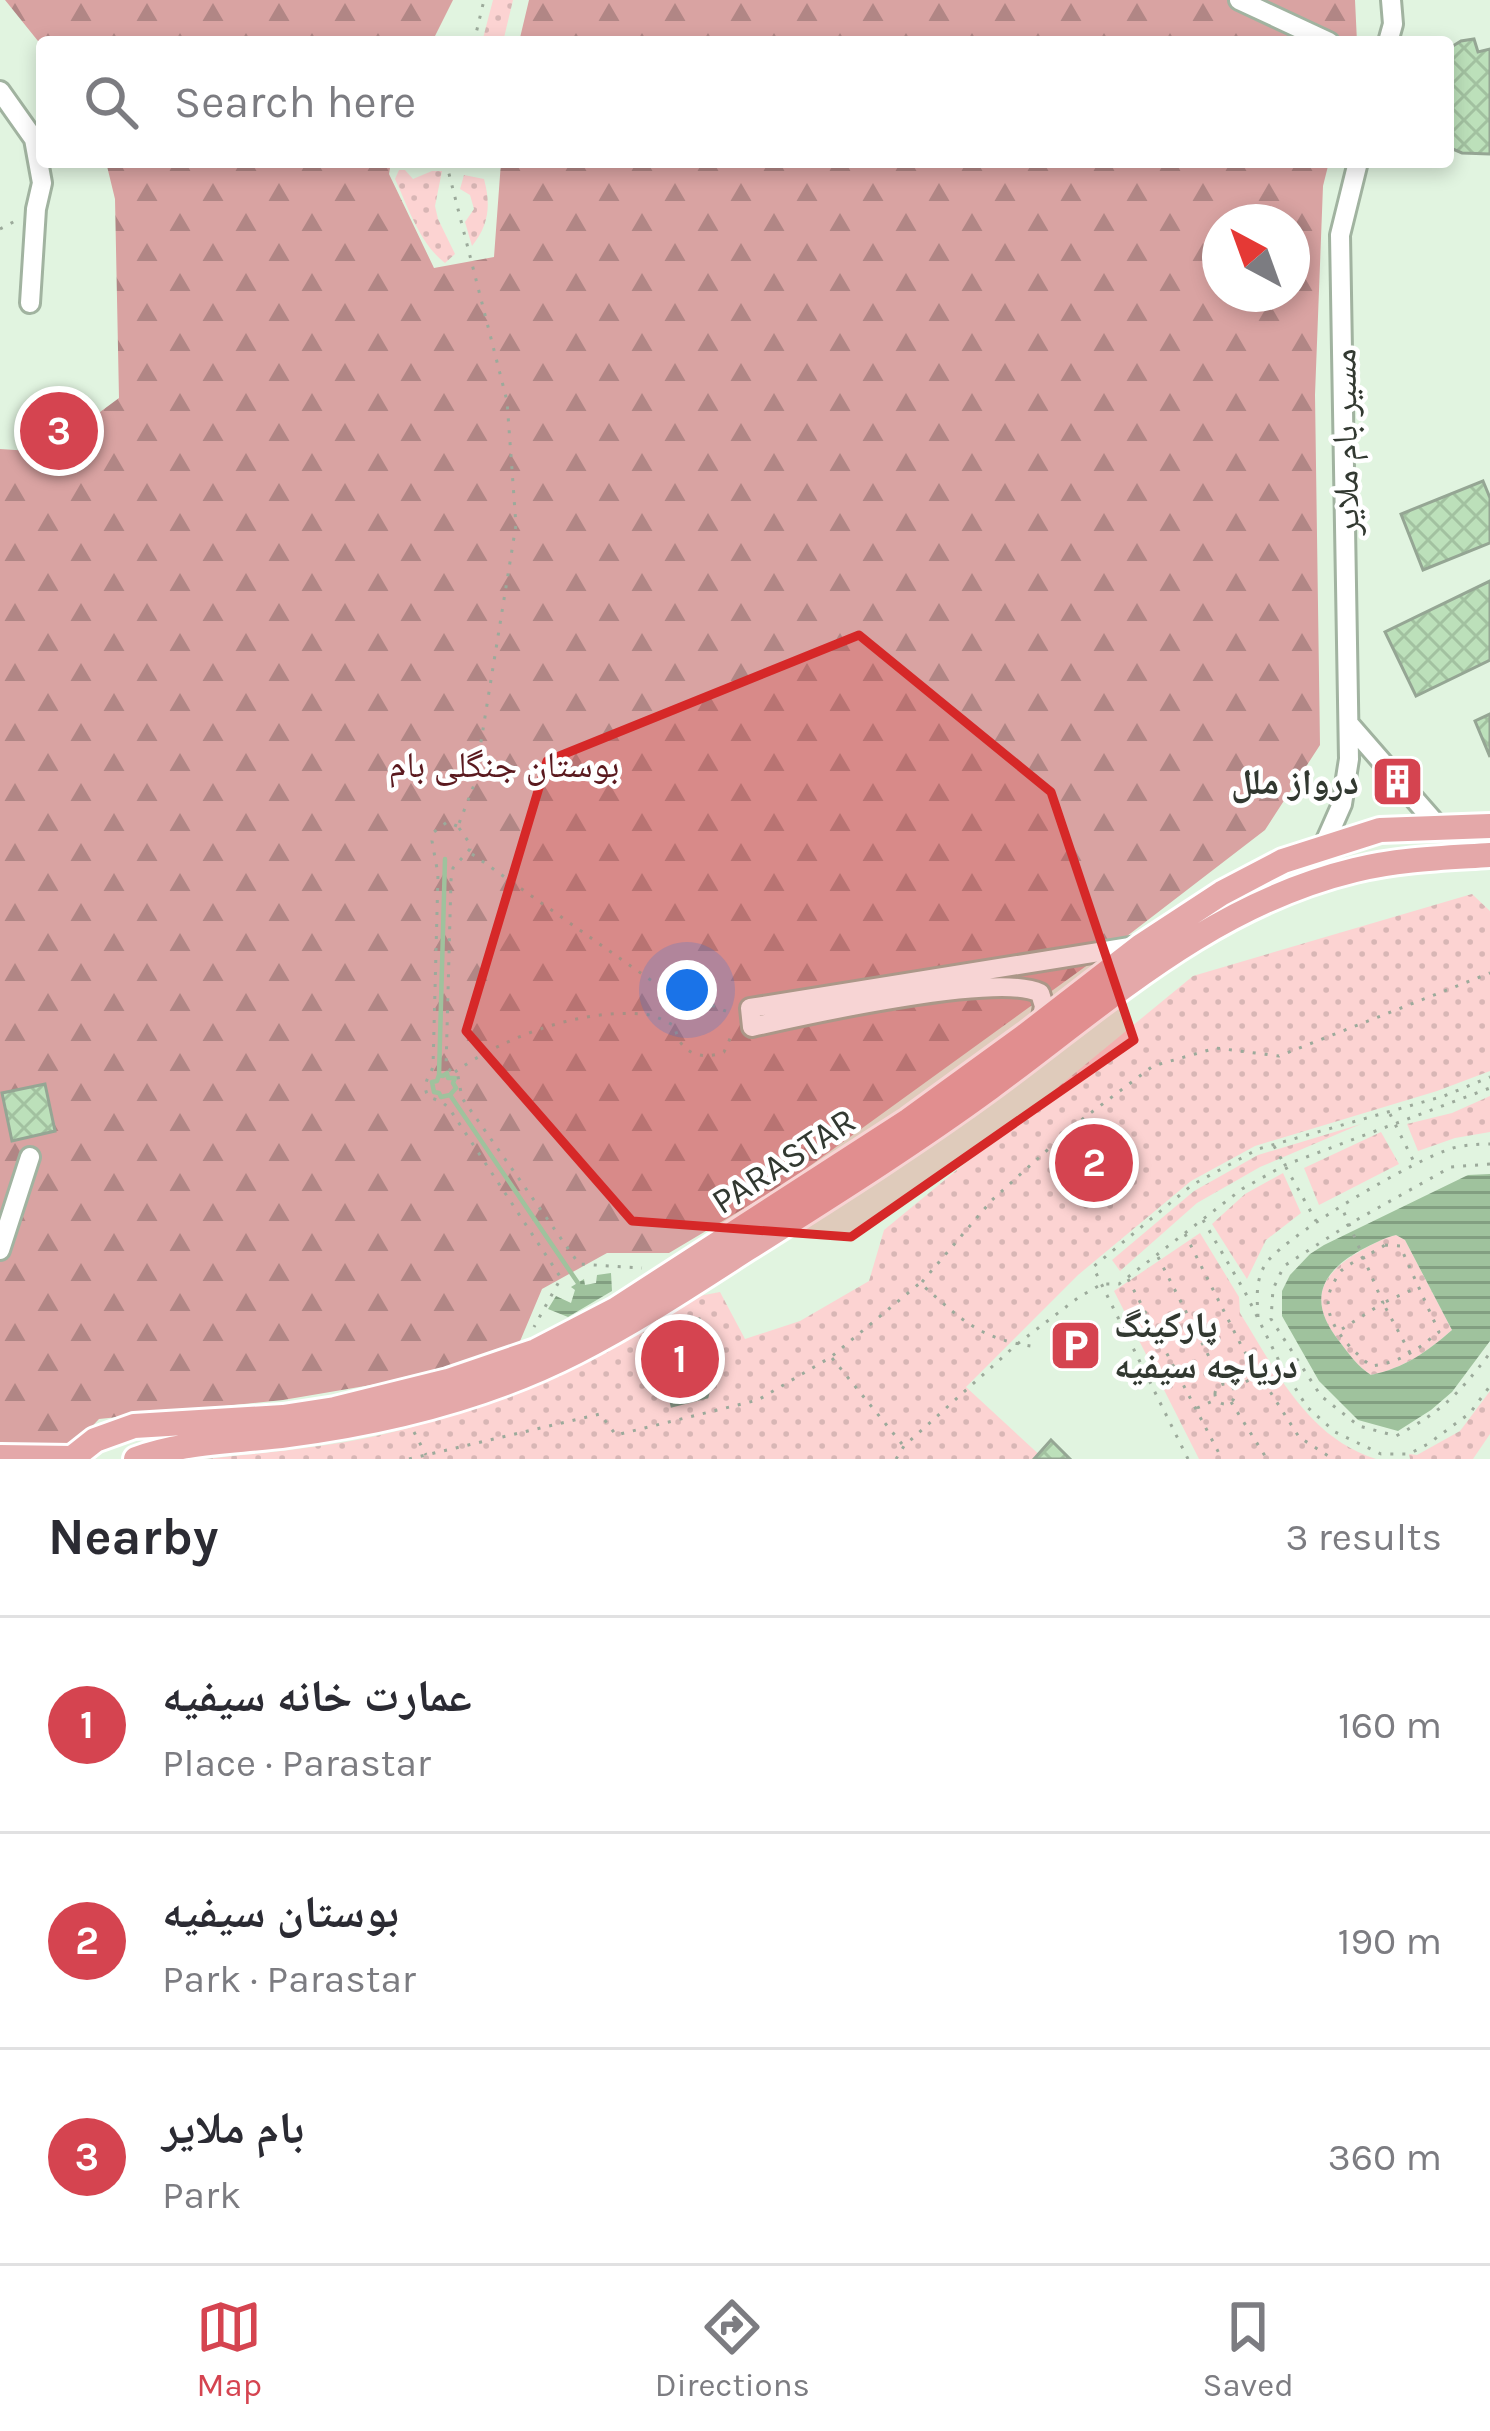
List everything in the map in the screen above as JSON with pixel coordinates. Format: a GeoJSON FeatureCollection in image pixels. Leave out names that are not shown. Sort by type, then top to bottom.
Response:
{"type":"FeatureCollection","features":[{"type":"Feature","properties":{"kind":"main road","name":"PARASTAR"},"geometry":{"type":"LineString","coordinates":[[71,1458],[95,1440],[134,1426],[335,1409],[448,1381],[536,1351],[598,1319],[909,1120],[1141,946],[1222,893],[1283,861],[1380,830],[1490,826]]}},
{"type":"Feature","properties":{"kind":"main road","name":"PARASTAR"},"geometry":{"type":"LineString","coordinates":[[136,1459],[160,1450],[284,1436],[404,1415],[527,1375],[663,1303],[776,1232],[951,1114],[1197,935],[1313,882],[1424,858],[1490,855]]}},
{"type":"Feature","properties":{"kind":"main road"},"geometry":{"type":"LineString","coordinates":[[0,1457],[71,1458]]}},
{"type":"Feature","properties":{"kind":"street"},"geometry":{"type":"LineString","coordinates":[[1239,0],[1316,36]]}},
{"type":"Feature","properties":{"kind":"street"},"geometry":{"type":"LineString","coordinates":[[1390,36],[1391,0]]}},
{"type":"Feature","properties":{"kind":"street"},"geometry":{"type":"LineString","coordinates":[[3,100],[34,139],[36,150]]}},
{"type":"Feature","properties":{"kind":"street"},"geometry":{"type":"LineString","coordinates":[[30,303],[42,183],[39,168]]}},
{"type":"Feature","properties":{"kind":"street","name":"مسیر بام ملایر"},"geometry":{"type":"LineString","coordinates":[[1324,847],[1342,804],[1348,759],[1340,235],[1357,168]]}},
{"type":"Feature","properties":{"kind":"street"},"geometry":{"type":"LineString","coordinates":[[1348,724],[1438,826]]}},
{"type":"Feature","properties":{"kind":"street"},"geometry":{"type":"LineString","coordinates":[[751,1017],[1141,946]]}},
{"type":"Feature","properties":{"kind":"street"},"geometry":{"type":"LineString","coordinates":[[751,1017],[988,987],[1028,987],[1040,993],[1041,1022]]}},
{"type":"Feature","properties":{"kind":"street"},"geometry":{"type":"LineString","coordinates":[[0,1250],[30,1156]]}},
{"type":"Feature","properties":{"kind":"path"},"geometry":{"type":"LineString","coordinates":[[475,36],[484,0]]}},
{"type":"Feature","properties":{"kind":"path"},"geometry":{"type":"LineString","coordinates":[[448,168],[507,401],[516,525],[474,785],[458,826]]}},
{"type":"Feature","properties":{"kind":"path"},"geometry":{"type":"LineString","coordinates":[[536,1351],[531,1336],[535,1324],[561,1278],[449,1108],[425,1090],[433,1067],[438,874],[431,841],[434,832],[447,822],[458,826],[469,851],[686,1005],[714,1006],[751,1017]]}},
{"type":"Feature","properties":{"kind":"path"},"geometry":{"type":"LineString","coordinates":[[469,851],[453,868],[451,880],[445,1064],[461,1082],[462,1098],[579,1264],[647,1268],[665,1277]]}},
{"type":"Feature","properties":{"kind":"path"},"geometry":{"type":"LineString","coordinates":[[410,1459],[600,1414],[616,1435],[758,1400],[831,1357],[920,1283],[992,1200],[1076,1124],[1153,1066],[1216,1048],[1279,1056],[1490,974]]}},
{"type":"Feature","properties":{"kind":"path"},"geometry":{"type":"LineString","coordinates":[[455,1072],[526,1033],[620,1015],[653,1015],[675,1026],[676,1039],[685,1049],[711,1057],[724,1052],[731,1032],[751,1017]]}},
{"type":"Feature","properties":{"kind":"path"},"geometry":{"type":"LineString","coordinates":[[1188,1459],[1093,1268],[1192,1185],[1258,1149],[1444,1096],[1490,1077]]}},
{"type":"Feature","properties":{"kind":"path"},"geometry":{"type":"LineString","coordinates":[[896,1459],[904,1446],[1016,1345],[1079,1297],[1102,1284],[1119,1284],[1242,1190],[1285,1166],[1490,1088]]}},
{"type":"Feature","properties":{"kind":"path"},"geometry":{"type":"LineString","coordinates":[[1389,1112],[1415,1165]]}},
{"type":"Feature","properties":{"kind":"path"},"geometry":{"type":"LineString","coordinates":[[1259,1324],[1258,1279],[1266,1264],[1317,1223],[1449,1149],[1490,1144]]}},
{"type":"Feature","properties":{"kind":"path"},"geometry":{"type":"LineString","coordinates":[[1273,1145],[1317,1223]]}},
{"type":"Feature","properties":{"kind":"path"},"geometry":{"type":"LineString","coordinates":[[1490,1164],[1451,1167],[1284,1266],[1273,1289],[1271,1319],[1321,1396],[1359,1426],[1396,1436],[1458,1395],[1490,1353]]}},
{"type":"Feature","properties":{"kind":"path"},"geometry":{"type":"LineString","coordinates":[[1341,1207],[1411,1354]]}},
{"type":"Feature","properties":{"kind":"path"},"geometry":{"type":"LineString","coordinates":[[1202,1218],[1280,1364],[1307,1407],[1335,1432],[1381,1454],[1409,1456],[1470,1413],[1490,1386]]}},
{"type":"Feature","properties":{"kind":"path"},"geometry":{"type":"LineString","coordinates":[[1184,1232],[1243,1349],[1300,1437],[1333,1459]]}},
{"type":"Feature","properties":{"kind":"path"},"geometry":{"type":"LineString","coordinates":[[1385,1245],[1400,1246],[1418,1288],[1439,1332],[1393,1363],[1371,1366],[1354,1352],[1327,1311],[1328,1294],[1340,1271],[1385,1245]]}},
{"type":"Feature","properties":{"kind":"path"},"geometry":{"type":"LineString","coordinates":[[1156,1254],[1222,1384],[1233,1388],[1280,1364]]}},
{"type":"Feature","properties":{"kind":"path"},"geometry":{"type":"LineString","coordinates":[[1127,1277],[1222,1459]]}},
{"type":"Feature","properties":{"kind":"path"},"geometry":{"type":"LineString","coordinates":[[920,1283],[974,1330],[1016,1345],[1038,1347]]}},
{"type":"Feature","properties":{"kind":"path"},"geometry":{"type":"LineString","coordinates":[[1339,1331],[1418,1288]]}},
{"type":"Feature","properties":{"kind":"path"},"geometry":{"type":"LineString","coordinates":[[1259,1324],[1271,1319]]}},
{"type":"Feature","properties":{"kind":"path"},"geometry":{"type":"LineString","coordinates":[[831,1357],[904,1446]]}},
{"type":"Feature","properties":{"kind":"path"},"geometry":{"type":"LineString","coordinates":[[1217,1399],[1216,1390],[1222,1384]]}},
{"type":"Feature","properties":{"kind":"path"},"geometry":{"type":"LineString","coordinates":[[1231,1402],[1233,1388]]}},
{"type":"Feature","properties":{"kind":"path"},"geometry":{"type":"LineString","coordinates":[[1196,1408],[1217,1399],[1231,1402]]}},
{"type":"Feature","properties":{"kind":"path"},"geometry":{"type":"LineString","coordinates":[[1231,1402],[1267,1459]]}},
{"type":"Feature","properties":{"kind":"path"},"geometry":{"type":"LineString","coordinates":[[404,1415],[427,1455]]}},
{"type":"Feature","properties":{"kind":"highlighted area"},"geometry":{"type":"Polygon","coordinates":[[[859,635],[1051,792],[1134,1040],[851,1237],[632,1221],[466,1031],[547,761],[859,635]]]}},
{"type":"Feature","properties":{"kind":"shaded area"},"geometry":{"type":"Polygon","coordinates":[[[493,0],[513,0],[504,36],[484,36],[493,0]]]}},
{"type":"Feature","properties":{"kind":"shaded area"},"geometry":{"type":"Polygon","coordinates":[[[399,170],[413,179],[442,171],[435,206],[455,254],[445,263],[416,224],[395,179],[399,170]]]}},
{"type":"Feature","properties":{"kind":"shaded area"},"geometry":{"type":"Polygon","coordinates":[[[464,175],[484,179],[487,197],[485,222],[472,246],[465,222],[474,209],[470,195],[460,189],[464,175]]]}},
{"type":"Feature","properties":{"kind":"shaded area"},"geometry":{"type":"Polygon","coordinates":[[[1472,894],[1490,911],[1490,1071],[1255,1146],[1191,1181],[1078,1275],[966,1387],[1044,1459],[206,1459],[350,1441],[437,1420],[553,1375],[699,1296],[720,1292],[745,1339],[800,1321],[869,1281],[884,1230],[1193,976],[1472,894]]]}},
{"type":"Feature","properties":{"kind":"shaded area"},"geometry":{"type":"Polygon","coordinates":[[[1490,1096],[1490,1132],[1418,1151],[1407,1124],[1452,1113],[1490,1096]]]}},
{"type":"Feature","properties":{"kind":"shaded area"},"geometry":{"type":"Polygon","coordinates":[[[1361,1124],[1260,1167],[1197,1203],[1120,1271],[1112,1260],[1194,1191],[1258,1155],[1361,1124]]]}},
{"type":"Feature","properties":{"kind":"shaded area"},"geometry":{"type":"Polygon","coordinates":[[[1381,1132],[1399,1164],[1319,1205],[1304,1168],[1381,1132]]]}},
{"type":"Feature","properties":{"kind":"shaded area"},"geometry":{"type":"Polygon","coordinates":[[[1283,1173],[1301,1213],[1266,1240],[1247,1279],[1212,1224],[1245,1194],[1283,1173]]]}},
{"type":"Feature","properties":{"kind":"shaded area"},"geometry":{"type":"Polygon","coordinates":[[[1490,1174],[1490,1341],[1452,1392],[1398,1431],[1358,1420],[1319,1381],[1282,1316],[1282,1291],[1290,1275],[1324,1245],[1468,1175],[1490,1174]],[[1396,1235],[1361,1250],[1335,1268],[1323,1290],[1323,1314],[1329,1327],[1371,1375],[1414,1358],[1452,1330],[1405,1240],[1396,1235]]]}},
{"type":"Feature","properties":{"kind":"shaded area"},"geometry":{"type":"Polygon","coordinates":[[[1200,1233],[1239,1297],[1240,1313],[1296,1400],[1331,1435],[1376,1459],[1199,1459],[1114,1291],[1200,1233]]]}},
{"type":"Feature","properties":{"kind":"shaded area"},"geometry":{"type":"Polygon","coordinates":[[[1396,1235],[1405,1240],[1452,1330],[1414,1358],[1371,1375],[1329,1326],[1321,1301],[1323,1289],[1348,1259],[1396,1235]]]}},
{"type":"Feature","properties":{"kind":"shaded area"},"geometry":{"type":"Polygon","coordinates":[[[611,1273],[612,1291],[568,1317],[548,1309],[556,1296],[571,1303],[575,1290],[571,1287],[584,1279],[585,1285],[596,1283],[597,1275],[611,1273]]]}},
{"type":"Feature","properties":{"kind":"shaded area"},"geometry":{"type":"Polygon","coordinates":[[[1490,1391],[1490,1434],[1473,1459],[1410,1459],[1409,1454],[1417,1455],[1460,1431],[1490,1391]]]}},
{"type":"Feature","properties":{"kind":"green space"},"geometry":{"type":"Polygon","coordinates":[[[5,0],[453,0],[435,36],[36,39],[5,0]]]}},
{"type":"Feature","properties":{"kind":"green space"},"geometry":{"type":"Polygon","coordinates":[[[529,0],[1355,0],[1357,36],[520,36],[529,0]]]}},
{"type":"Feature","properties":{"kind":"green space","name":"بوستان جنگلی بام"},"geometry":{"type":"Polygon","coordinates":[[[107,168],[390,168],[434,268],[494,257],[501,168],[1328,168],[1315,395],[1320,745],[1265,830],[1118,943],[785,1184],[669,1253],[607,1253],[542,1289],[518,1346],[418,1377],[283,1400],[99,1419],[61,1459],[0,1454],[0,449],[46,452],[119,398],[115,199],[107,168]]]}},
{"type":"Feature","properties":{"kind":"building"},"geometry":{"type":"Polygon","coordinates":[[[1474,39],[1478,52],[1490,49],[1490,154],[1454,150],[1454,45],[1474,39]]]}},
{"type":"Feature","properties":{"kind":"building"},"geometry":{"type":"Polygon","coordinates":[[[1483,481],[1490,498],[1490,543],[1423,570],[1401,514],[1483,481]]]}},
{"type":"Feature","properties":{"kind":"building"},"geometry":{"type":"Polygon","coordinates":[[[1490,581],[1490,660],[1416,696],[1385,632],[1490,581]]]}},
{"type":"Feature","properties":{"kind":"building"},"geometry":{"type":"Polygon","coordinates":[[[1490,714],[1490,757],[1475,721],[1490,714]]]}},
{"type":"Feature","properties":{"kind":"building"},"geometry":{"type":"Polygon","coordinates":[[[45,1084],[55,1131],[12,1141],[2,1093],[45,1084]]]}},
{"type":"Feature","properties":{"kind":"building"},"geometry":{"type":"Polygon","coordinates":[[[699,1319],[713,1386],[707,1397],[672,1406],[670,1397],[659,1393],[645,1333],[699,1319]]]}},
{"type":"Feature","properties":{"kind":"building"},"geometry":{"type":"Polygon","coordinates":[[[1051,1440],[1070,1459],[1034,1459],[1051,1440]]]}},
{"type":"Feature","properties":{"kind":"waterway"},"geometry":{"type":"LineString","coordinates":[[439,1075],[445,859]]}},
{"type":"Feature","properties":{"kind":"waterway"},"geometry":{"type":"LineString","coordinates":[[450,1095],[441,1097],[434,1092],[432,1082],[439,1075],[455,1078],[456,1088],[450,1095],[578,1283]]}},
{"type":"Feature","properties":{"kind":"place","name":"بام ملایر"},"geometry":{"type":"Point","coordinates":[59,431]}},
{"type":"Feature","properties":{"kind":"place","name":"درواز ملل"},"geometry":{"type":"Point","coordinates":[1398,781]}},
{"type":"Feature","properties":{"kind":"place","name":"بوستان سیفیه"},"geometry":{"type":"Point","coordinates":[1094,1163]}},
{"type":"Feature","properties":{"kind":"place","name":"پارکینگ دریاچه سیفیه"},"geometry":{"type":"Point","coordinates":[1075,1345]}},
{"type":"Feature","properties":{"kind":"place","name":"عمارت خانه سیفیه"},"geometry":{"type":"Point","coordinates":[680,1359]}}]}
